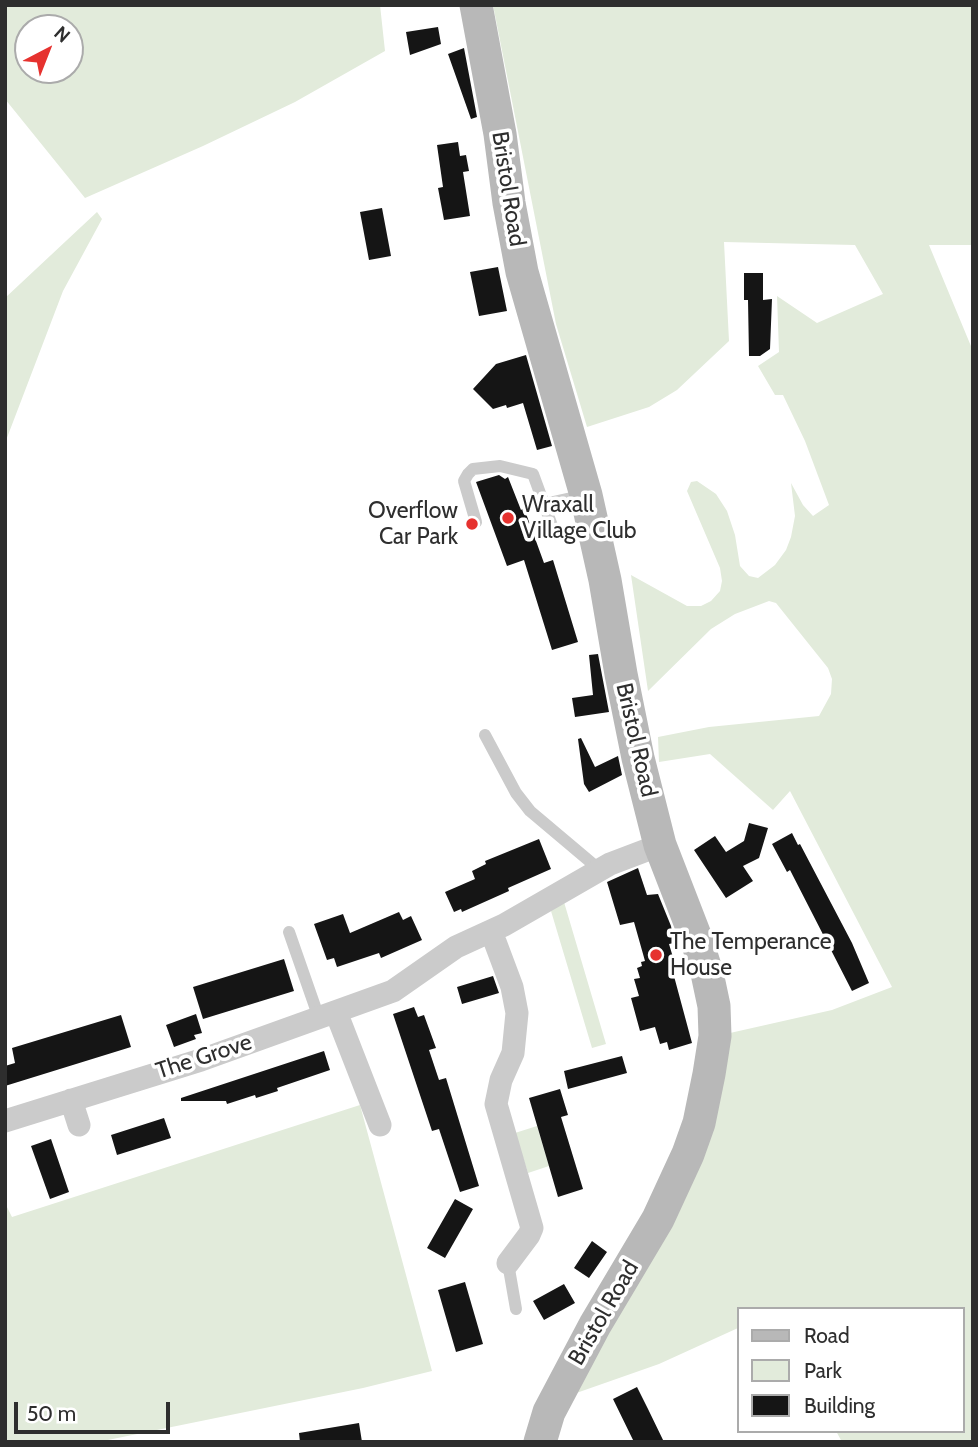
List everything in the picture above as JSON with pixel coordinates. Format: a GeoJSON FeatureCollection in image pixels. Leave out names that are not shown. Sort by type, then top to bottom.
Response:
{"type":"FeatureCollection","features":[{"type":"Feature","properties":{"kind":"main road","name":"Bristol Road"},"geometry":{"type":"LineString","coordinates":[[476,5],[522,272],[586,495],[606,580],[636,746],[660,845],[696,938],[714,1006],[715,1036],[699,1123],[677,1182],[595,1325],[549,1412],[540,1442]]}},
{"type":"Feature","properties":{"kind":"street","name":"The Grove"},"geometry":{"type":"LineString","coordinates":[[5,1121],[201,1060],[393,991],[444,954],[623,858],[660,845]]}},
{"type":"Feature","properties":{"kind":"street"},"geometry":{"type":"LineString","coordinates":[[491,931],[512,987],[517,1013],[513,1053],[501,1080],[496,1104],[513,1194],[531,1225],[531,1232],[508,1262]]}},
{"type":"Feature","properties":{"kind":"street"},"geometry":{"type":"LineString","coordinates":[[327,1015],[382,1113]]}},
{"type":"Feature","properties":{"kind":"street"},"geometry":{"type":"LineString","coordinates":[[71,1100],[79,1125]]}},
{"type":"Feature","properties":{"kind":"lane"},"geometry":{"type":"LineString","coordinates":[[476,522],[464,481],[473,469],[500,466],[533,474],[555,534]]}},
{"type":"Feature","properties":{"kind":"lane"},"geometry":{"type":"LineString","coordinates":[[544,504],[586,495]]}},
{"type":"Feature","properties":{"kind":"lane"},"geometry":{"type":"LineString","coordinates":[[485,735],[516,793],[530,811],[600,870]]}},
{"type":"Feature","properties":{"kind":"lane"},"geometry":{"type":"LineString","coordinates":[[289,932],[327,1015]]}},
{"type":"Feature","properties":{"kind":"lane"},"geometry":{"type":"LineString","coordinates":[[508,1262],[516,1309]]}},
{"type":"Feature","properties":{"kind":"green space"},"geometry":{"type":"Polygon","coordinates":[[[5,5],[380,5],[385,51],[295,102],[85,198],[5,99],[5,5]]]}},
{"type":"Feature","properties":{"kind":"green space"},"geometry":{"type":"Polygon","coordinates":[[[493,5],[973,5],[973,245],[929,245],[973,351],[973,1442],[842,1442],[837,1433],[964,1433],[964,1307],[736,1307],[736,1329],[659,1364],[565,1397],[730,1033],[832,1010],[892,987],[790,791],[773,810],[710,754],[659,762],[658,737],[709,727],[819,716],[831,694],[832,679],[828,668],[776,603],[769,601],[735,614],[711,629],[648,691],[631,575],[687,606],[701,606],[711,601],[720,591],[720,568],[687,491],[691,482],[697,481],[716,494],[727,511],[735,535],[740,566],[749,576],[758,578],[775,565],[786,550],[791,537],[795,516],[791,483],[803,505],[813,516],[829,505],[805,441],[783,395],[775,395],[758,366],[779,352],[777,296],[817,323],[883,294],[855,245],[724,242],[729,341],[677,390],[649,407],[587,427],[556,324],[493,5]]]}},
{"type":"Feature","properties":{"kind":"green space"},"geometry":{"type":"Polygon","coordinates":[[[97,212],[102,219],[63,291],[5,443],[5,298],[97,212]]]}},
{"type":"Feature","properties":{"kind":"green space"},"geometry":{"type":"Polygon","coordinates":[[[564,902],[606,1044],[592,1048],[551,911],[564,902]]]}},
{"type":"Feature","properties":{"kind":"green space"},"geometry":{"type":"Polygon","coordinates":[[[360,1105],[432,1371],[363,1388],[98,1442],[5,1442],[5,1203],[12,1217],[360,1105]]]}},
{"type":"Feature","properties":{"kind":"green space"},"geometry":{"type":"Polygon","coordinates":[[[537,1126],[549,1166],[528,1173],[515,1133],[537,1126]]]}},
{"type":"Feature","properties":{"kind":"building"},"geometry":{"type":"Polygon","coordinates":[[[438,27],[441,44],[410,55],[406,32],[438,27]]]}},
{"type":"Feature","properties":{"kind":"building"},"geometry":{"type":"Polygon","coordinates":[[[464,48],[477,117],[471,119],[448,54],[464,48]]]}},
{"type":"Feature","properties":{"kind":"building"},"geometry":{"type":"Polygon","coordinates":[[[458,142],[460,156],[466,155],[469,171],[463,172],[470,216],[444,220],[438,188],[443,187],[437,145],[458,142]]]}},
{"type":"Feature","properties":{"kind":"building"},"geometry":{"type":"Polygon","coordinates":[[[382,208],[391,256],[369,260],[360,212],[382,208]]]}},
{"type":"Feature","properties":{"kind":"building"},"geometry":{"type":"Polygon","coordinates":[[[498,267],[507,311],[479,316],[470,272],[498,267]]]}},
{"type":"Feature","properties":{"kind":"building"},"geometry":{"type":"Polygon","coordinates":[[[744,273],[763,273],[763,300],[772,299],[770,349],[760,356],[749,356],[748,300],[744,300],[744,273]]]}},
{"type":"Feature","properties":{"kind":"building"},"geometry":{"type":"Polygon","coordinates":[[[526,355],[552,446],[537,450],[523,403],[493,409],[473,389],[496,364],[526,355]]]}},
{"type":"Feature","properties":{"kind":"building"},"geometry":{"type":"Polygon","coordinates":[[[499,475],[505,479],[508,477],[521,510],[524,508],[544,563],[553,560],[578,642],[552,650],[524,560],[507,566],[476,482],[499,475]]]}},
{"type":"Feature","properties":{"kind":"building"},"geometry":{"type":"Polygon","coordinates":[[[598,654],[609,712],[575,717],[572,698],[593,695],[589,655],[598,654]]]}},
{"type":"Feature","properties":{"kind":"building"},"geometry":{"type":"Polygon","coordinates":[[[581,738],[595,767],[618,756],[622,775],[589,792],[584,784],[578,739],[581,738]]]}},
{"type":"Feature","properties":{"kind":"building"},"geometry":{"type":"Polygon","coordinates":[[[749,823],[768,828],[759,858],[743,866],[753,881],[726,898],[694,850],[715,836],[726,852],[744,841],[749,823]]]}},
{"type":"Feature","properties":{"kind":"building"},"geometry":{"type":"Polygon","coordinates":[[[792,833],[852,943],[869,983],[852,991],[790,870],[787,872],[772,844],[792,833]]]}},
{"type":"Feature","properties":{"kind":"building"},"geometry":{"type":"Polygon","coordinates":[[[539,839],[551,869],[462,912],[461,909],[454,912],[445,892],[475,879],[472,871],[486,864],[485,861],[539,839]]]}},
{"type":"Feature","properties":{"kind":"building","name":"The Temperance House"},"geometry":{"type":"Polygon","coordinates":[[[638,868],[647,895],[658,894],[671,926],[674,943],[669,944],[675,964],[671,965],[692,1043],[669,1050],[667,1042],[660,1044],[655,1027],[640,1031],[631,998],[639,996],[634,979],[640,978],[637,968],[645,961],[634,922],[620,925],[607,882],[638,868]]]}},
{"type":"Feature","properties":{"kind":"building"},"geometry":{"type":"Polygon","coordinates":[[[399,912],[403,920],[411,916],[422,940],[381,958],[379,953],[337,967],[334,958],[327,960],[314,924],[343,914],[350,933],[399,912]]]}},
{"type":"Feature","properties":{"kind":"building"},"geometry":{"type":"Polygon","coordinates":[[[284,959],[294,991],[203,1019],[193,987],[284,959]]]}},
{"type":"Feature","properties":{"kind":"building"},"geometry":{"type":"Polygon","coordinates":[[[493,976],[499,993],[462,1004],[457,987],[493,976]]]}},
{"type":"Feature","properties":{"kind":"building"},"geometry":{"type":"Polygon","coordinates":[[[414,1007],[418,1017],[424,1015],[436,1048],[429,1050],[439,1080],[446,1078],[479,1186],[460,1192],[439,1129],[432,1131],[393,1014],[414,1007]]]}},
{"type":"Feature","properties":{"kind":"building"},"geometry":{"type":"Polygon","coordinates":[[[196,1014],[202,1033],[194,1035],[196,1039],[174,1047],[166,1025],[196,1014]]]}},
{"type":"Feature","properties":{"kind":"building"},"geometry":{"type":"Polygon","coordinates":[[[121,1015],[131,1047],[5,1086],[5,1066],[15,1063],[12,1048],[121,1015]]]}},
{"type":"Feature","properties":{"kind":"building"},"geometry":{"type":"Polygon","coordinates":[[[324,1051],[330,1070],[277,1088],[278,1091],[227,1104],[226,1101],[181,1101],[181,1098],[324,1051]]]}},
{"type":"Feature","properties":{"kind":"building"},"geometry":{"type":"Polygon","coordinates":[[[622,1056],[627,1073],[568,1089],[564,1071],[622,1056]]]}},
{"type":"Feature","properties":{"kind":"building"},"geometry":{"type":"Polygon","coordinates":[[[560,1089],[568,1115],[561,1117],[583,1189],[558,1197],[529,1098],[560,1089]]]}},
{"type":"Feature","properties":{"kind":"building"},"geometry":{"type":"Polygon","coordinates":[[[164,1118],[171,1138],[117,1155],[111,1135],[164,1118]]]}},
{"type":"Feature","properties":{"kind":"building"},"geometry":{"type":"Polygon","coordinates":[[[51,1139],[69,1192],[50,1199],[31,1146],[51,1139]]]}},
{"type":"Feature","properties":{"kind":"building"},"geometry":{"type":"Polygon","coordinates":[[[455,1199],[473,1209],[445,1258],[427,1248],[455,1199]]]}},
{"type":"Feature","properties":{"kind":"building"},"geometry":{"type":"Polygon","coordinates":[[[592,1241],[607,1252],[589,1278],[574,1268],[592,1241]]]}},
{"type":"Feature","properties":{"kind":"building"},"geometry":{"type":"Polygon","coordinates":[[[465,1282],[483,1344],[456,1352],[438,1290],[465,1282]]]}},
{"type":"Feature","properties":{"kind":"building"},"geometry":{"type":"Polygon","coordinates":[[[564,1284],[575,1303],[544,1320],[533,1301],[564,1284]]]}},
{"type":"Feature","properties":{"kind":"building"},"geometry":{"type":"Polygon","coordinates":[[[637,1387],[664,1442],[634,1442],[613,1399],[637,1387]]]}},
{"type":"Feature","properties":{"kind":"building"},"geometry":{"type":"Polygon","coordinates":[[[359,1423],[362,1442],[300,1442],[299,1433],[359,1423]]]}},
{"type":"Feature","properties":{"kind":"place","name":"Wraxall Village Club"},"geometry":{"type":"Point","coordinates":[508,518]}},
{"type":"Feature","properties":{"kind":"place","name":"Overflow Car Park"},"geometry":{"type":"Point","coordinates":[472,524]}},
{"type":"Feature","properties":{"kind":"place","name":"The Temperance House"},"geometry":{"type":"Point","coordinates":[656,955]}}]}
